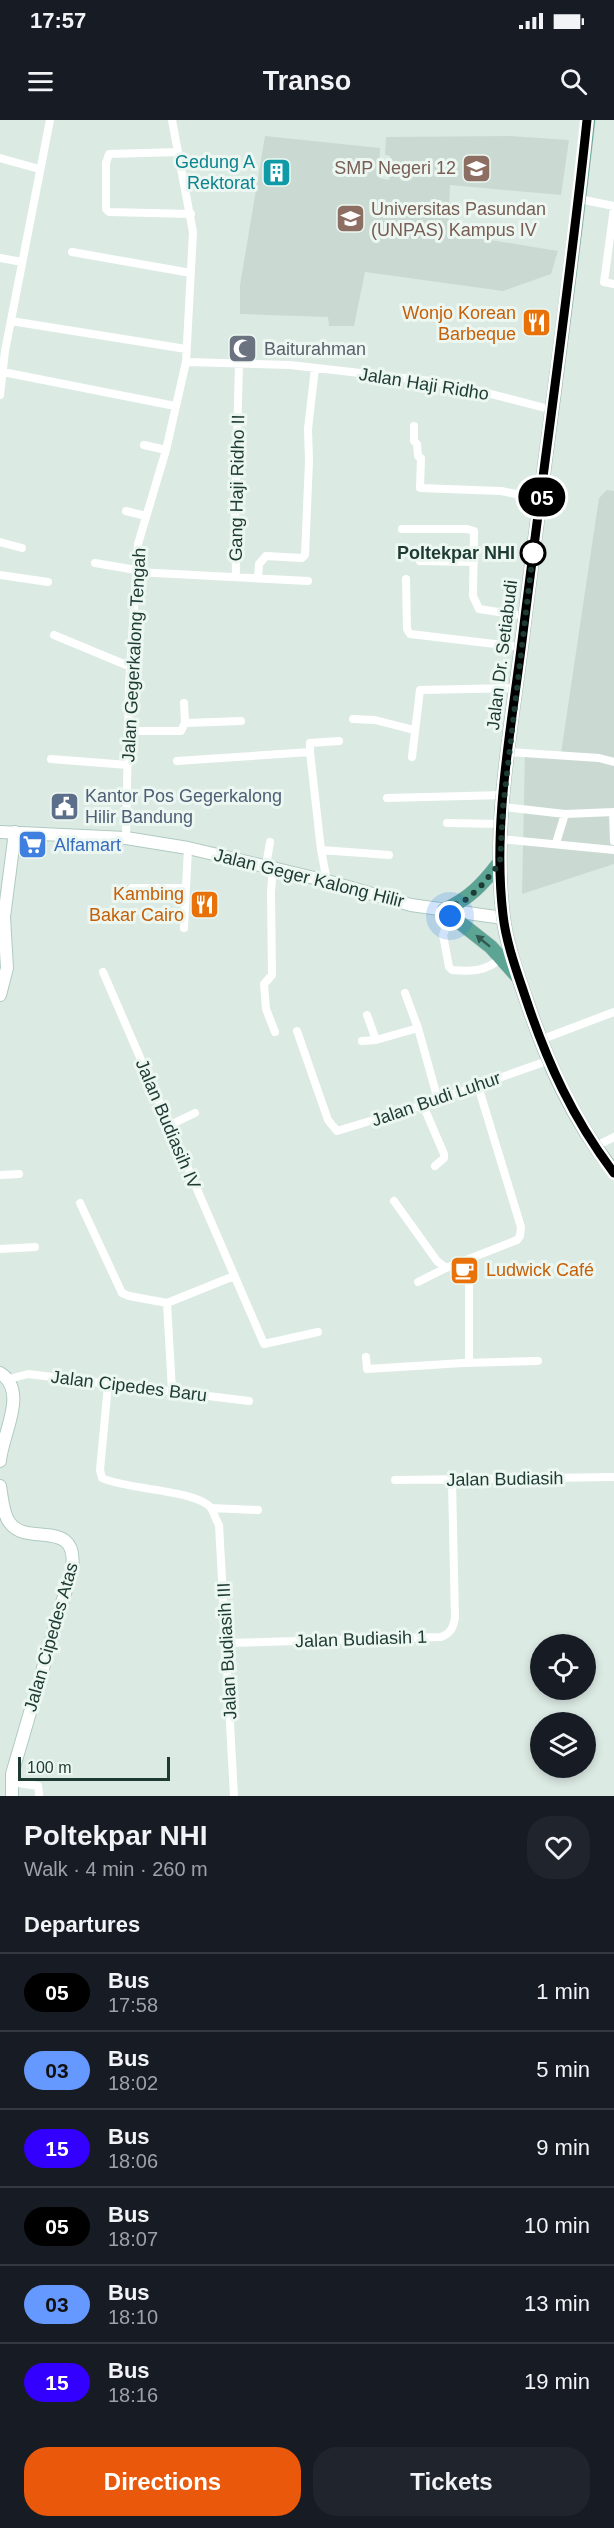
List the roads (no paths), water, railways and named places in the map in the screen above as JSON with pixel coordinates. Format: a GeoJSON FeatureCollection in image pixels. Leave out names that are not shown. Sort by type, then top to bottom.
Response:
{"type":"FeatureCollection","features":[{"type":"Feature","properties":{"kind":"main road","name":"Jalan Dr. Setiabudi"},"geometry":{"type":"LineString","coordinates":[[588,120],[516,688],[503,801],[500,863],[503,918],[518,977],[540,1040],[565,1098],[594,1147],[614,1173]]}},
{"type":"Feature","properties":{"kind":"main road"},"geometry":{"type":"LineString","coordinates":[[500,863],[481,886],[447,913],[501,958],[518,977]]}},
{"type":"Feature","properties":{"kind":"street"},"geometry":{"type":"LineString","coordinates":[[0,395],[3,351],[11,321],[50,120]]}},
{"type":"Feature","properties":{"kind":"street","name":"Jalan Gegerkalong Tengah"},"geometry":{"type":"LineString","coordinates":[[126,838],[130,667],[138,544],[166,450],[186,362],[194,232],[171,120]]}},
{"type":"Feature","properties":{"kind":"street"},"geometry":{"type":"LineString","coordinates":[[178,152],[111,152],[107,156],[106,163],[107,211],[191,214]]}},
{"type":"Feature","properties":{"kind":"street"},"geometry":{"type":"LineString","coordinates":[[0,158],[39,169]]}},
{"type":"Feature","properties":{"kind":"street"},"geometry":{"type":"LineString","coordinates":[[579,199],[614,207],[611,262],[604,282],[614,284]]}},
{"type":"Feature","properties":{"kind":"street"},"geometry":{"type":"LineString","coordinates":[[72,252],[191,273]]}},
{"type":"Feature","properties":{"kind":"street"},"geometry":{"type":"LineString","coordinates":[[0,258],[22,262]]}},
{"type":"Feature","properties":{"kind":"street"},"geometry":{"type":"LineString","coordinates":[[11,321],[186,349]]}},
{"type":"Feature","properties":{"kind":"street","name":"Jalan Haji Ridho"},"geometry":{"type":"LineString","coordinates":[[186,362],[315,368],[430,381],[460,386],[553,410]]}},
{"type":"Feature","properties":{"kind":"street","name":"Gang Haji Ridho II"},"geometry":{"type":"LineString","coordinates":[[239,363],[235,519],[236,577],[308,581]]}},
{"type":"Feature","properties":{"kind":"street"},"geometry":{"type":"LineString","coordinates":[[258,579],[259,564],[266,556],[302,558],[305,555],[308,429],[315,368]]}},
{"type":"Feature","properties":{"kind":"street"},"geometry":{"type":"LineString","coordinates":[[3,372],[175,406]]}},
{"type":"Feature","properties":{"kind":"street"},"geometry":{"type":"LineString","coordinates":[[414,426],[414,441],[417,444],[418,456],[421,458],[420,488],[501,491],[541,499]]}},
{"type":"Feature","properties":{"kind":"street"},"geometry":{"type":"LineString","coordinates":[[144,445],[166,450]]}},
{"type":"Feature","properties":{"kind":"street"},"geometry":{"type":"LineString","coordinates":[[126,511],[146,516]]}},
{"type":"Feature","properties":{"kind":"street"},"geometry":{"type":"LineString","coordinates":[[402,530],[471,530],[476,534],[473,596],[479,609],[525,616]]}},
{"type":"Feature","properties":{"kind":"street"},"geometry":{"type":"LineString","coordinates":[[0,543],[22,548]]}},
{"type":"Feature","properties":{"kind":"street"},"geometry":{"type":"LineString","coordinates":[[420,561],[474,562]]}},
{"type":"Feature","properties":{"kind":"street"},"geometry":{"type":"LineString","coordinates":[[95,563],[136,571],[236,577]]}},
{"type":"Feature","properties":{"kind":"street"},"geometry":{"type":"LineString","coordinates":[[0,575],[48,582]]}},
{"type":"Feature","properties":{"kind":"street"},"geometry":{"type":"LineString","coordinates":[[406,579],[407,629],[410,634],[521,647]]}},
{"type":"Feature","properties":{"kind":"street"},"geometry":{"type":"LineString","coordinates":[[54,635],[130,667]]}},
{"type":"Feature","properties":{"kind":"street"},"geometry":{"type":"LineString","coordinates":[[412,757],[418,694],[424,689],[516,688]]}},
{"type":"Feature","properties":{"kind":"street"},"geometry":{"type":"LineString","coordinates":[[128,731],[178,731],[185,723],[184,703]]}},
{"type":"Feature","properties":{"kind":"street"},"geometry":{"type":"LineString","coordinates":[[353,719],[375,720],[414,730]]}},
{"type":"Feature","properties":{"kind":"street"},"geometry":{"type":"LineString","coordinates":[[185,723],[242,721]]}},
{"type":"Feature","properties":{"kind":"street"},"geometry":{"type":"LineString","coordinates":[[327,881],[321,850],[310,743],[339,741]]}},
{"type":"Feature","properties":{"kind":"street"},"geometry":{"type":"LineString","coordinates":[[177,761],[310,752]]}},
{"type":"Feature","properties":{"kind":"street"},"geometry":{"type":"LineString","coordinates":[[509,752],[599,758],[614,762]]}},
{"type":"Feature","properties":{"kind":"street"},"geometry":{"type":"LineString","coordinates":[[51,759],[128,765]]}},
{"type":"Feature","properties":{"kind":"street"},"geometry":{"type":"LineString","coordinates":[[387,798],[503,801],[565,814],[614,812],[614,841]]}},
{"type":"Feature","properties":{"kind":"street"},"geometry":{"type":"LineString","coordinates":[[556,843],[565,814]]}},
{"type":"Feature","properties":{"kind":"street"},"geometry":{"type":"LineString","coordinates":[[447,823],[501,824]]}},
{"type":"Feature","properties":{"kind":"street","name":"Jalan Geger Kalong Hilir"},"geometry":{"type":"LineString","coordinates":[[0,832],[126,838],[188,848],[327,881],[411,905],[447,913],[503,918]]}},
{"type":"Feature","properties":{"kind":"street"},"geometry":{"type":"LineString","coordinates":[[0,995],[8,968],[4,916],[15,832]]}},
{"type":"Feature","properties":{"kind":"street"},"geometry":{"type":"LineString","coordinates":[[500,839],[614,850]]}},
{"type":"Feature","properties":{"kind":"street"},"geometry":{"type":"LineString","coordinates":[[270,842],[272,975],[264,984],[266,1009],[274,1032]]}},
{"type":"Feature","properties":{"kind":"street","name":"Jalan Geger Kalong Hilir"},"geometry":{"type":"LineString","coordinates":[[184,928],[184,888],[188,848]]}},
{"type":"Feature","properties":{"kind":"street"},"geometry":{"type":"LineString","coordinates":[[321,850],[389,855]]}},
{"type":"Feature","properties":{"kind":"street"},"geometry":{"type":"LineString","coordinates":[[132,888],[184,888]]}},
{"type":"Feature","properties":{"kind":"street"},"geometry":{"type":"LineString","coordinates":[[447,913],[443,935],[449,967],[452,970],[478,970],[493,965],[501,958]]}},
{"type":"Feature","properties":{"kind":"street","name":"Jalan Budiasih IV"},"geometry":{"type":"LineString","coordinates":[[103,972],[264,1344],[318,1332]]}},
{"type":"Feature","properties":{"kind":"street"},"geometry":{"type":"LineString","coordinates":[[405,993],[418,1028],[438,1100]]}},
{"type":"Feature","properties":{"kind":"street"},"geometry":{"type":"LineString","coordinates":[[540,1040],[614,1012]]}},
{"type":"Feature","properties":{"kind":"street"},"geometry":{"type":"LineString","coordinates":[[367,1015],[376,1040]]}},
{"type":"Feature","properties":{"kind":"street"},"geometry":{"type":"LineString","coordinates":[[362,1041],[376,1040],[418,1028]]}},
{"type":"Feature","properties":{"kind":"street","name":"Jalan Budi Luhur"},"geometry":{"type":"LineString","coordinates":[[297,1031],[328,1120],[334,1130],[342,1131],[438,1100],[548,1060]]}},
{"type":"Feature","properties":{"kind":"street"},"geometry":{"type":"LineString","coordinates":[[418,1282],[446,1268],[517,1240],[520,1236],[521,1227],[478,1086]]}},
{"type":"Feature","properties":{"kind":"street"},"geometry":{"type":"LineString","coordinates":[[423,1105],[444,1154],[444,1158],[435,1166]]}},
{"type":"Feature","properties":{"kind":"street"},"geometry":{"type":"LineString","coordinates":[[168,1125],[195,1113]]}},
{"type":"Feature","properties":{"kind":"street"},"geometry":{"type":"LineString","coordinates":[[594,1147],[614,1137]]}},
{"type":"Feature","properties":{"kind":"street"},"geometry":{"type":"LineString","coordinates":[[0,1175],[19,1174]]}},
{"type":"Feature","properties":{"kind":"street"},"geometry":{"type":"LineString","coordinates":[[394,1201],[437,1262],[446,1268]]}},
{"type":"Feature","properties":{"kind":"street"},"geometry":{"type":"LineString","coordinates":[[80,1203],[122,1293],[167,1303],[234,1276]]}},
{"type":"Feature","properties":{"kind":"street"},"geometry":{"type":"LineString","coordinates":[[0,1249],[35,1247]]}},
{"type":"Feature","properties":{"kind":"street"},"geometry":{"type":"LineString","coordinates":[[469,1259],[469,1363]]}},
{"type":"Feature","properties":{"kind":"street"},"geometry":{"type":"LineString","coordinates":[[167,1303],[171,1390]]}},
{"type":"Feature","properties":{"kind":"street"},"geometry":{"type":"LineString","coordinates":[[366,1357],[367,1369],[538,1361]]}},
{"type":"Feature","properties":{"kind":"street","name":"Jalan Cipedes Baru"},"geometry":{"type":"LineString","coordinates":[[4,1376],[28,1374],[249,1401]]}},
{"type":"Feature","properties":{"kind":"street"},"geometry":{"type":"LineString","coordinates":[[0,1461],[1,1446],[14,1401],[13,1387],[4,1376]]}},
{"type":"Feature","properties":{"kind":"street"},"geometry":{"type":"LineString","coordinates":[[108,1385],[100,1470],[102,1478],[127,1486],[196,1498],[211,1508],[258,1510]]}},
{"type":"Feature","properties":{"kind":"street","name":"Jalan Budiasih"},"geometry":{"type":"LineString","coordinates":[[395,1480],[614,1477]]}},
{"type":"Feature","properties":{"kind":"street","name":"Jalan Budiasih 1"},"geometry":{"type":"LineString","coordinates":[[227,1643],[441,1637],[448,1634],[453,1628],[455,1618],[452,1481]]}},
{"type":"Feature","properties":{"kind":"street","name":"Jalan Cipedes Atas"},"geometry":{"type":"LineString","coordinates":[[0,1486],[10,1524],[17,1529],[58,1538],[72,1547],[74,1554],[72,1569],[12,1774],[12,1796]]}},
{"type":"Feature","properties":{"kind":"street","name":"Jalan Budiasih III"},"geometry":{"type":"LineString","coordinates":[[211,1508],[219,1525],[234,1796]]}},
{"type":"Feature","properties":{"kind":"street"},"geometry":{"type":"LineString","coordinates":[[12,1782],[39,1786],[39,1794]]}},
{"type":"Feature","properties":{"kind":"place","name":"SMP Negeri 12"},"geometry":{"type":"Point","coordinates":[477,168]}},
{"type":"Feature","properties":{"kind":"place","name":"Gedung A Rektorat"},"geometry":{"type":"Point","coordinates":[276,172]}},
{"type":"Feature","properties":{"kind":"place","name":"Universitas Pasundan (UNPAS) Kampus IV"},"geometry":{"type":"Point","coordinates":[350,219]}},
{"type":"Feature","properties":{"kind":"place","name":"Wonjo Korean Barbeque"},"geometry":{"type":"Point","coordinates":[537,323]}},
{"type":"Feature","properties":{"kind":"place","name":"Baiturahman"},"geometry":{"type":"Point","coordinates":[243,349]}},
{"type":"Feature","properties":{"kind":"place","name":"Poltekpar NHI"},"geometry":{"type":"Point","coordinates":[533,553]}},
{"type":"Feature","properties":{"kind":"place","name":"Kantor Pos Gegerkalong Hilir Bandung"},"geometry":{"type":"Point","coordinates":[64,806]}},
{"type":"Feature","properties":{"kind":"place","name":"Alfamart"},"geometry":{"type":"Point","coordinates":[33,845]}},
{"type":"Feature","properties":{"kind":"place","name":"Kambing Bakar Cairo"},"geometry":{"type":"Point","coordinates":[205,904]}},
{"type":"Feature","properties":{"kind":"place","name":"Ludwick Café"},"geometry":{"type":"Point","coordinates":[465,1270]}}]}
